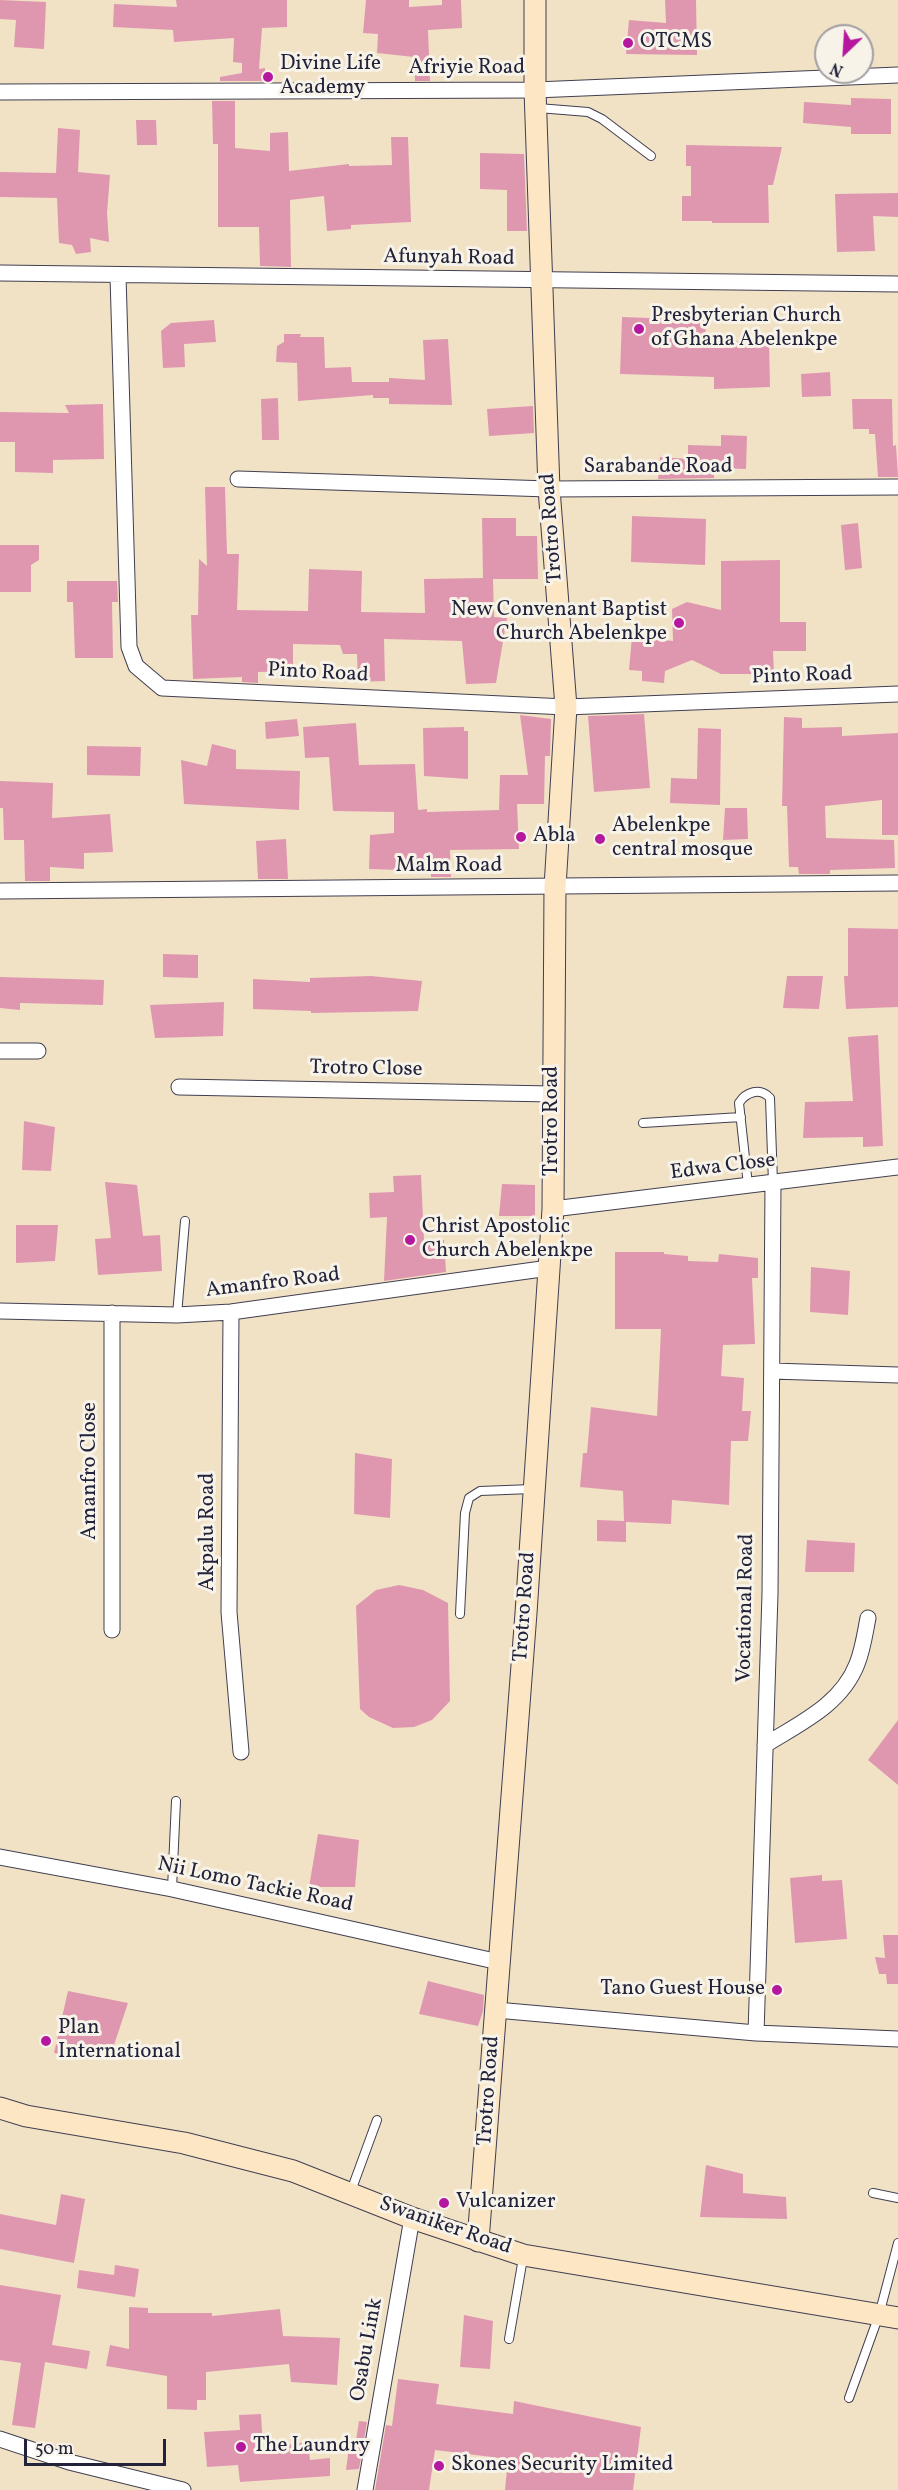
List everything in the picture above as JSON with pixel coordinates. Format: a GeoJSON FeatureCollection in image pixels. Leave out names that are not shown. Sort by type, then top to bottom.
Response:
{"type":"FeatureCollection","features":[{"type":"Feature","properties":{"kind":"street","name":"Trotro Road"},"geometry":{"type":"LineString","coordinates":[[478,2241],[553,1209],[555,887],[566,707],[549,489],[536,99],[535,0]]}},
{"type":"Feature","properties":{"kind":"street","name":"Afriyie Road"},"geometry":{"type":"LineString","coordinates":[[0,92],[536,99],[898,75]]}},
{"type":"Feature","properties":{"kind":"street","name":"Afunyah Road"},"geometry":{"type":"LineString","coordinates":[[0,273],[898,284]]}},
{"type":"Feature","properties":{"kind":"street","name":"Pinto Road"},"geometry":{"type":"LineString","coordinates":[[118,276],[129,647],[136,666],[162,688],[566,707],[898,694]]}},
{"type":"Feature","properties":{"kind":"street","name":"Sarabande Road"},"geometry":{"type":"LineString","coordinates":[[238,479],[549,489],[898,487]]}},
{"type":"Feature","properties":{"kind":"street","name":"Malm Road"},"geometry":{"type":"LineString","coordinates":[[0,891],[898,883]]}},
{"type":"Feature","properties":{"kind":"street"},"geometry":{"type":"LineString","coordinates":[[0,1051],[38,1051]]}},
{"type":"Feature","properties":{"kind":"street","name":"Trotro Close"},"geometry":{"type":"LineString","coordinates":[[178,1087],[552,1094]]}},
{"type":"Feature","properties":{"kind":"street","name":"Edwa Close"},"geometry":{"type":"LineString","coordinates":[[553,1209],[898,1167]]}},
{"type":"Feature","properties":{"kind":"street","name":"Vocational Road"},"geometry":{"type":"LineString","coordinates":[[756,2033],[770,1594],[773,1184]]}},
{"type":"Feature","properties":{"kind":"street","name":"Amanfro Road"},"geometry":{"type":"LineString","coordinates":[[0,1311],[177,1315],[231,1312],[549,1268]]}},
{"type":"Feature","properties":{"kind":"street","name":"Akpalu Road"},"geometry":{"type":"LineString","coordinates":[[231,1312],[229,1612],[241,1752]]}},
{"type":"Feature","properties":{"kind":"street","name":"Amanfro Close"},"geometry":{"type":"LineString","coordinates":[[112,1313],[112,1630]]}},
{"type":"Feature","properties":{"kind":"street"},"geometry":{"type":"LineString","coordinates":[[772,1371],[898,1375]]}},
{"type":"Feature","properties":{"kind":"street"},"geometry":{"type":"LineString","coordinates":[[765,1745],[831,1703],[844,1689],[858,1663],[868,1618]]}},
{"type":"Feature","properties":{"kind":"street","name":"Nii Lomo Tackie Road"},"geometry":{"type":"LineString","coordinates":[[0,1857],[172,1889],[499,1962]]}},
{"type":"Feature","properties":{"kind":"street"},"geometry":{"type":"LineString","coordinates":[[496,2010],[756,2033],[898,2039]]}},
{"type":"Feature","properties":{"kind":"street","name":"Swaniker Road"},"geometry":{"type":"LineString","coordinates":[[0,2108],[37,2118],[184,2143],[293,2171],[412,2218],[524,2255],[889,2316]]}},
{"type":"Feature","properties":{"kind":"street","name":"Osabu Link"},"geometry":{"type":"LineString","coordinates":[[364,2490],[412,2218]]}},
{"type":"Feature","properties":{"kind":"street"},"geometry":{"type":"LineString","coordinates":[[0,2439],[69,2462],[183,2490]]}},
{"type":"Feature","properties":{"kind":"lane"},"geometry":{"type":"LineString","coordinates":[[536,99],[588,112],[602,119],[651,156]]}},
{"type":"Feature","properties":{"kind":"lane"},"geometry":{"type":"LineString","coordinates":[[748,1187],[739,1103],[744,1095],[761,1092],[770,1098],[773,1184]]}},
{"type":"Feature","properties":{"kind":"lane"},"geometry":{"type":"LineString","coordinates":[[643,1123],[741,1118]]}},
{"type":"Feature","properties":{"kind":"lane"},"geometry":{"type":"LineString","coordinates":[[177,1315],[185,1221]]}},
{"type":"Feature","properties":{"kind":"lane"},"geometry":{"type":"LineString","coordinates":[[460,1614],[465,1513],[470,1498],[480,1491],[534,1489]]}},
{"type":"Feature","properties":{"kind":"lane"},"geometry":{"type":"LineString","coordinates":[[172,1889],[176,1801]]}},
{"type":"Feature","properties":{"kind":"lane"},"geometry":{"type":"LineString","coordinates":[[351,2193],[377,2120]]}},
{"type":"Feature","properties":{"kind":"lane"},"geometry":{"type":"LineString","coordinates":[[873,2193],[898,2198]]}},
{"type":"Feature","properties":{"kind":"lane"},"geometry":{"type":"LineString","coordinates":[[849,2397],[889,2316],[898,2243]]}},
{"type":"Feature","properties":{"kind":"lane"},"geometry":{"type":"LineString","coordinates":[[509,2339],[524,2255]]}},
{"type":"Feature","properties":{"kind":"building"},"geometry":{"type":"Polygon","coordinates":[[[0,0],[46,2],[44,49],[14,47],[16,20],[0,19],[0,0]]]}},
{"type":"Feature","properties":{"kind":"building"},"geometry":{"type":"Polygon","coordinates":[[[176,0],[287,0],[287,27],[262,28],[259,69],[265,68],[265,81],[220,81],[220,77],[242,73],[242,63],[233,62],[234,38],[174,42],[173,30],[113,27],[114,4],[177,7],[176,0]]]}},
{"type":"Feature","properties":{"kind":"building"},"geometry":{"type":"Polygon","coordinates":[[[366,0],[409,0],[409,7],[442,5],[442,0],[461,0],[462,28],[428,30],[430,81],[415,81],[414,57],[377,53],[378,34],[363,33],[366,0]]]}},
{"type":"Feature","properties":{"kind":"building"},"geometry":{"type":"Polygon","coordinates":[[[665,0],[696,0],[697,55],[626,54],[629,20],[666,23],[665,0]]]}},
{"type":"Feature","properties":{"kind":"building"},"geometry":{"type":"Polygon","coordinates":[[[851,98],[891,99],[891,134],[851,134],[851,127],[803,123],[804,102],[851,105],[851,98]]]}},
{"type":"Feature","properties":{"kind":"building"},"geometry":{"type":"Polygon","coordinates":[[[212,101],[235,101],[235,148],[270,151],[270,133],[288,132],[289,171],[349,164],[349,166],[392,165],[391,137],[408,137],[411,222],[351,225],[351,229],[327,231],[324,196],[290,200],[291,267],[260,266],[259,227],[218,227],[218,144],[213,144],[212,101]]]}},
{"type":"Feature","properties":{"kind":"building"},"geometry":{"type":"Polygon","coordinates":[[[136,120],[156,120],[157,145],[137,145],[136,120]]]}},
{"type":"Feature","properties":{"kind":"building"},"geometry":{"type":"Polygon","coordinates":[[[58,128],[80,130],[78,172],[110,175],[107,213],[109,242],[90,238],[91,252],[76,254],[72,245],[59,243],[57,198],[0,197],[0,172],[56,173],[58,128]]]}},
{"type":"Feature","properties":{"kind":"building"},"geometry":{"type":"Polygon","coordinates":[[[686,145],[782,147],[773,185],[768,185],[769,223],[682,221],[682,196],[691,196],[691,166],[686,166],[686,145]]]}},
{"type":"Feature","properties":{"kind":"building"},"geometry":{"type":"Polygon","coordinates":[[[480,153],[524,154],[527,231],[507,231],[507,190],[480,189],[480,153]]]}},
{"type":"Feature","properties":{"kind":"building"},"geometry":{"type":"Polygon","coordinates":[[[898,193],[898,217],[873,216],[875,251],[837,252],[835,194],[898,193]]]}},
{"type":"Feature","properties":{"kind":"building"},"geometry":{"type":"Polygon","coordinates":[[[622,317],[706,320],[705,342],[769,340],[770,387],[714,389],[714,377],[620,374],[622,317]]]}},
{"type":"Feature","properties":{"kind":"building"},"geometry":{"type":"Polygon","coordinates":[[[214,320],[216,342],[184,344],[185,367],[163,368],[161,331],[171,323],[214,320]]]}},
{"type":"Feature","properties":{"kind":"building"},"geometry":{"type":"Polygon","coordinates":[[[284,334],[324,337],[325,368],[351,367],[352,382],[389,382],[389,378],[425,380],[423,340],[448,339],[452,405],[389,404],[389,398],[373,398],[373,395],[298,401],[297,363],[276,362],[277,346],[284,342],[284,334]]]}},
{"type":"Feature","properties":{"kind":"building"},"geometry":{"type":"Polygon","coordinates":[[[830,372],[831,396],[802,397],[801,374],[830,372]]]}},
{"type":"Feature","properties":{"kind":"building"},"geometry":{"type":"Polygon","coordinates":[[[278,398],[279,440],[262,440],[261,399],[278,398]]]}},
{"type":"Feature","properties":{"kind":"building"},"geometry":{"type":"Polygon","coordinates":[[[852,399],[892,399],[893,446],[896,445],[898,477],[878,477],[875,434],[869,434],[869,429],[853,429],[852,399]]]}},
{"type":"Feature","properties":{"kind":"building"},"geometry":{"type":"Polygon","coordinates":[[[103,404],[104,459],[53,460],[53,473],[15,472],[15,442],[0,442],[0,412],[69,413],[65,405],[103,404]]]}},
{"type":"Feature","properties":{"kind":"building"},"geometry":{"type":"Polygon","coordinates":[[[533,406],[534,433],[489,436],[487,409],[533,406]]]}},
{"type":"Feature","properties":{"kind":"building"},"geometry":{"type":"Polygon","coordinates":[[[721,435],[747,436],[746,469],[714,468],[714,478],[658,479],[660,457],[688,459],[688,445],[721,446],[721,435]]]}},
{"type":"Feature","properties":{"kind":"building"},"geometry":{"type":"Polygon","coordinates":[[[205,487],[225,487],[227,554],[239,554],[237,610],[308,611],[309,569],[362,571],[361,612],[425,613],[424,579],[483,578],[482,518],[516,518],[516,536],[537,536],[538,579],[493,579],[494,617],[507,618],[496,683],[466,684],[462,641],[384,639],[385,681],[358,682],[357,654],[343,654],[340,645],[293,644],[293,671],[258,672],[258,683],[242,682],[242,677],[193,679],[191,615],[198,615],[199,559],[207,566],[205,487]]]}},
{"type":"Feature","properties":{"kind":"building"},"geometry":{"type":"Polygon","coordinates":[[[632,516],[706,519],[705,565],[631,562],[632,516]]]}},
{"type":"Feature","properties":{"kind":"building"},"geometry":{"type":"Polygon","coordinates":[[[858,523],[862,568],[845,570],[841,525],[858,523]]]}},
{"type":"Feature","properties":{"kind":"building"},"geometry":{"type":"Polygon","coordinates":[[[0,545],[39,545],[39,560],[31,565],[31,592],[0,592],[0,545]]]}},
{"type":"Feature","properties":{"kind":"building"},"geometry":{"type":"Polygon","coordinates":[[[780,560],[780,622],[806,622],[806,651],[773,651],[774,674],[721,674],[692,660],[665,671],[664,683],[642,681],[642,671],[629,670],[632,636],[673,641],[672,609],[687,602],[721,610],[721,561],[780,560]]]}},
{"type":"Feature","properties":{"kind":"building"},"geometry":{"type":"Polygon","coordinates":[[[67,581],[117,581],[118,602],[112,602],[113,658],[75,658],[73,602],[67,602],[67,581]]]}},
{"type":"Feature","properties":{"kind":"building"},"geometry":{"type":"Polygon","coordinates":[[[644,714],[650,788],[594,792],[588,716],[644,714]]]}},
{"type":"Feature","properties":{"kind":"building"},"geometry":{"type":"Polygon","coordinates":[[[520,715],[551,719],[550,756],[545,756],[544,804],[517,804],[519,849],[450,850],[451,877],[431,877],[431,871],[369,869],[370,835],[394,833],[394,812],[333,811],[329,757],[305,758],[303,727],[356,723],[359,765],[415,764],[418,810],[427,809],[427,812],[499,810],[500,775],[528,775],[520,715]]]}},
{"type":"Feature","properties":{"kind":"building"},"geometry":{"type":"Polygon","coordinates":[[[784,717],[802,718],[802,728],[842,727],[842,736],[898,733],[898,835],[882,835],[882,800],[825,806],[826,838],[894,840],[895,868],[830,870],[830,874],[799,874],[798,867],[789,867],[787,806],[782,806],[784,717]]]}},
{"type":"Feature","properties":{"kind":"building"},"geometry":{"type":"Polygon","coordinates":[[[297,719],[299,736],[266,739],[265,722],[297,719]]]}},
{"type":"Feature","properties":{"kind":"building"},"geometry":{"type":"Polygon","coordinates":[[[464,727],[464,731],[468,731],[468,779],[424,776],[423,728],[464,727]]]}},
{"type":"Feature","properties":{"kind":"building"},"geometry":{"type":"Polygon","coordinates":[[[698,728],[721,729],[720,805],[670,803],[671,778],[697,779],[698,728]]]}},
{"type":"Feature","properties":{"kind":"building"},"geometry":{"type":"Polygon","coordinates":[[[212,744],[236,750],[236,769],[300,771],[299,810],[184,804],[181,760],[207,766],[212,744]]]}},
{"type":"Feature","properties":{"kind":"building"},"geometry":{"type":"Polygon","coordinates":[[[87,746],[141,747],[140,776],[87,775],[87,746]]]}},
{"type":"Feature","properties":{"kind":"building"},"geometry":{"type":"Polygon","coordinates":[[[0,781],[53,783],[52,818],[110,814],[113,852],[84,853],[84,869],[50,867],[50,881],[25,881],[24,840],[4,840],[3,808],[0,808],[0,781]]]}},
{"type":"Feature","properties":{"kind":"building"},"geometry":{"type":"Polygon","coordinates":[[[725,808],[747,808],[748,839],[723,840],[725,808]]]}},
{"type":"Feature","properties":{"kind":"building"},"geometry":{"type":"Polygon","coordinates":[[[286,839],[288,879],[258,879],[256,841],[286,839]]]}},
{"type":"Feature","properties":{"kind":"building"},"geometry":{"type":"Polygon","coordinates":[[[848,928],[898,929],[898,1007],[846,1009],[844,976],[848,976],[848,928]]]}},
{"type":"Feature","properties":{"kind":"building"},"geometry":{"type":"Polygon","coordinates":[[[163,954],[198,955],[198,978],[163,977],[163,954]]]}},
{"type":"Feature","properties":{"kind":"building"},"geometry":{"type":"Polygon","coordinates":[[[371,976],[422,981],[418,1011],[311,1013],[311,1011],[253,1009],[253,979],[310,982],[310,978],[371,976]]]}},
{"type":"Feature","properties":{"kind":"building"},"geometry":{"type":"Polygon","coordinates":[[[787,976],[823,976],[819,1009],[783,1008],[787,976]]]}},
{"type":"Feature","properties":{"kind":"building"},"geometry":{"type":"Polygon","coordinates":[[[0,977],[104,980],[103,1005],[20,1003],[20,1010],[0,1008],[0,977]]]}},
{"type":"Feature","properties":{"kind":"building"},"geometry":{"type":"Polygon","coordinates":[[[224,1002],[223,1036],[155,1038],[150,1005],[224,1002]]]}},
{"type":"Feature","properties":{"kind":"building"},"geometry":{"type":"Polygon","coordinates":[[[878,1035],[883,1146],[863,1147],[863,1137],[803,1138],[805,1102],[853,1101],[848,1037],[878,1035]]]}},
{"type":"Feature","properties":{"kind":"building"},"geometry":{"type":"Polygon","coordinates":[[[24,1121],[55,1127],[51,1171],[22,1170],[24,1121]]]}},
{"type":"Feature","properties":{"kind":"building"},"geometry":{"type":"Polygon","coordinates":[[[421,1175],[424,1241],[444,1240],[446,1272],[384,1281],[387,1217],[370,1218],[369,1193],[394,1192],[393,1176],[421,1175]]]}},
{"type":"Feature","properties":{"kind":"building"},"geometry":{"type":"Polygon","coordinates":[[[105,1182],[137,1185],[143,1236],[160,1235],[162,1271],[98,1275],[95,1239],[111,1238],[105,1182]]]}},
{"type":"Feature","properties":{"kind":"building"},"geometry":{"type":"Polygon","coordinates":[[[502,1184],[535,1185],[535,1216],[499,1216],[502,1184]]]}},
{"type":"Feature","properties":{"kind":"building"},"geometry":{"type":"Polygon","coordinates":[[[16,1225],[58,1225],[55,1261],[16,1263],[16,1225]]]}},
{"type":"Feature","properties":{"kind":"building"},"geometry":{"type":"Polygon","coordinates":[[[615,1252],[664,1252],[664,1254],[688,1256],[688,1261],[718,1262],[719,1254],[758,1258],[758,1278],[752,1278],[755,1344],[723,1345],[721,1376],[744,1378],[742,1411],[751,1411],[748,1441],[731,1441],[729,1505],[672,1500],[671,1524],[626,1522],[626,1542],[597,1541],[597,1520],[624,1521],[623,1491],[580,1487],[583,1453],[587,1453],[591,1407],[657,1416],[661,1329],[615,1329],[615,1252]]]}},
{"type":"Feature","properties":{"kind":"building"},"geometry":{"type":"Polygon","coordinates":[[[811,1267],[850,1271],[848,1315],[810,1312],[811,1267]]]}},
{"type":"Feature","properties":{"kind":"building"},"geometry":{"type":"Polygon","coordinates":[[[355,1453],[392,1459],[390,1518],[354,1514],[355,1453]]]}},
{"type":"Feature","properties":{"kind":"building"},"geometry":{"type":"Polygon","coordinates":[[[807,1540],[855,1543],[854,1572],[805,1572],[807,1540]]]}},
{"type":"Feature","properties":{"kind":"building"},"geometry":{"type":"Polygon","coordinates":[[[399,1585],[423,1590],[448,1603],[450,1701],[432,1720],[414,1727],[393,1728],[369,1717],[360,1709],[356,1606],[376,1590],[399,1585]]]}},
{"type":"Feature","properties":{"kind":"building"},"geometry":{"type":"Polygon","coordinates":[[[898,1720],[898,1785],[868,1760],[898,1720]]]}},
{"type":"Feature","properties":{"kind":"building"},"geometry":{"type":"Polygon","coordinates":[[[318,1834],[359,1840],[355,1887],[309,1887],[318,1834]]]}},
{"type":"Feature","properties":{"kind":"building"},"geometry":{"type":"Polygon","coordinates":[[[822,1875],[822,1881],[842,1880],[847,1939],[795,1943],[790,1878],[822,1875]]]}},
{"type":"Feature","properties":{"kind":"building"},"geometry":{"type":"Polygon","coordinates":[[[883,1935],[898,1935],[898,1984],[887,1984],[886,1974],[879,1974],[875,1957],[885,1958],[883,1935]]]}},
{"type":"Feature","properties":{"kind":"building"},"geometry":{"type":"Polygon","coordinates":[[[428,1981],[484,1995],[483,2011],[478,2026],[419,2014],[428,1981]]]}},
{"type":"Feature","properties":{"kind":"building"},"geometry":{"type":"Polygon","coordinates":[[[68,1991],[128,2003],[109,2060],[54,2053],[68,1991]]]}},
{"type":"Feature","properties":{"kind":"building"},"geometry":{"type":"Polygon","coordinates":[[[706,2165],[743,2174],[743,2193],[786,2197],[787,2219],[700,2217],[706,2165]]]}},
{"type":"Feature","properties":{"kind":"building"},"geometry":{"type":"Polygon","coordinates":[[[61,2194],[85,2199],[74,2263],[0,2249],[0,2214],[56,2225],[61,2194]]]}},
{"type":"Feature","properties":{"kind":"building"},"geometry":{"type":"Polygon","coordinates":[[[115,2265],[139,2269],[135,2297],[77,2288],[79,2270],[114,2275],[115,2265]]]}},
{"type":"Feature","properties":{"kind":"building"},"geometry":{"type":"Polygon","coordinates":[[[0,2285],[61,2295],[52,2345],[90,2351],[87,2369],[45,2362],[35,2428],[12,2425],[21,2363],[0,2360],[0,2285]]]}},
{"type":"Feature","properties":{"kind":"building"},"geometry":{"type":"Polygon","coordinates":[[[129,2307],[148,2308],[148,2313],[212,2313],[212,2316],[280,2309],[283,2336],[340,2338],[337,2385],[291,2382],[289,2364],[206,2372],[206,2400],[197,2400],[197,2410],[167,2409],[167,2376],[106,2366],[110,2345],[129,2349],[129,2307]]]}},
{"type":"Feature","properties":{"kind":"building"},"geometry":{"type":"Polygon","coordinates":[[[464,2315],[493,2321],[490,2369],[460,2367],[464,2315]]]}},
{"type":"Feature","properties":{"kind":"building"},"geometry":{"type":"Polygon","coordinates":[[[398,2379],[439,2384],[436,2404],[513,2414],[514,2401],[641,2427],[633,2490],[505,2490],[508,2459],[435,2450],[429,2490],[375,2490],[386,2425],[392,2426],[398,2379]]]}},
{"type":"Feature","properties":{"kind":"building"},"geometry":{"type":"Polygon","coordinates":[[[261,2414],[263,2448],[308,2442],[310,2460],[330,2458],[330,2476],[240,2482],[238,2465],[207,2467],[204,2432],[240,2430],[239,2415],[261,2414]]]}},
{"type":"Feature","properties":{"kind":"building"},"geometry":{"type":"Polygon","coordinates":[[[359,2421],[367,2422],[359,2469],[346,2470],[349,2447],[355,2447],[359,2421]]]}},
{"type":"Feature","properties":{"kind":"place","name":"OTCMS"},"geometry":{"type":"Point","coordinates":[628,43]}},
{"type":"Feature","properties":{"kind":"place","name":"Divine Life Academy"},"geometry":{"type":"Point","coordinates":[268,77]}},
{"type":"Feature","properties":{"kind":"place","name":"Presbyterian Church of Ghana Abelenkpe"},"geometry":{"type":"Point","coordinates":[639,329]}},
{"type":"Feature","properties":{"kind":"place","name":"New Convenant Baptist Church Abelenkpe"},"geometry":{"type":"Point","coordinates":[679,623]}},
{"type":"Feature","properties":{"kind":"place","name":"Abla"},"geometry":{"type":"Point","coordinates":[521,837]}},
{"type":"Feature","properties":{"kind":"place","name":"Abelenkpe central mosque"},"geometry":{"type":"Point","coordinates":[600,839]}},
{"type":"Feature","properties":{"kind":"place","name":"Christ Apostolic Church Abelenkpe"},"geometry":{"type":"Point","coordinates":[410,1240]}},
{"type":"Feature","properties":{"kind":"place","name":"Tano Guest House"},"geometry":{"type":"Point","coordinates":[777,1990]}},
{"type":"Feature","properties":{"kind":"place","name":"Plan International"},"geometry":{"type":"Point","coordinates":[46,2041]}},
{"type":"Feature","properties":{"kind":"place","name":"Vulcanizer"},"geometry":{"type":"Point","coordinates":[444,2203]}},
{"type":"Feature","properties":{"kind":"place","name":"The Laundry"},"geometry":{"type":"Point","coordinates":[241,2447]}},
{"type":"Feature","properties":{"kind":"place","name":"Skones Security Limited"},"geometry":{"type":"Point","coordinates":[439,2466]}}]}
